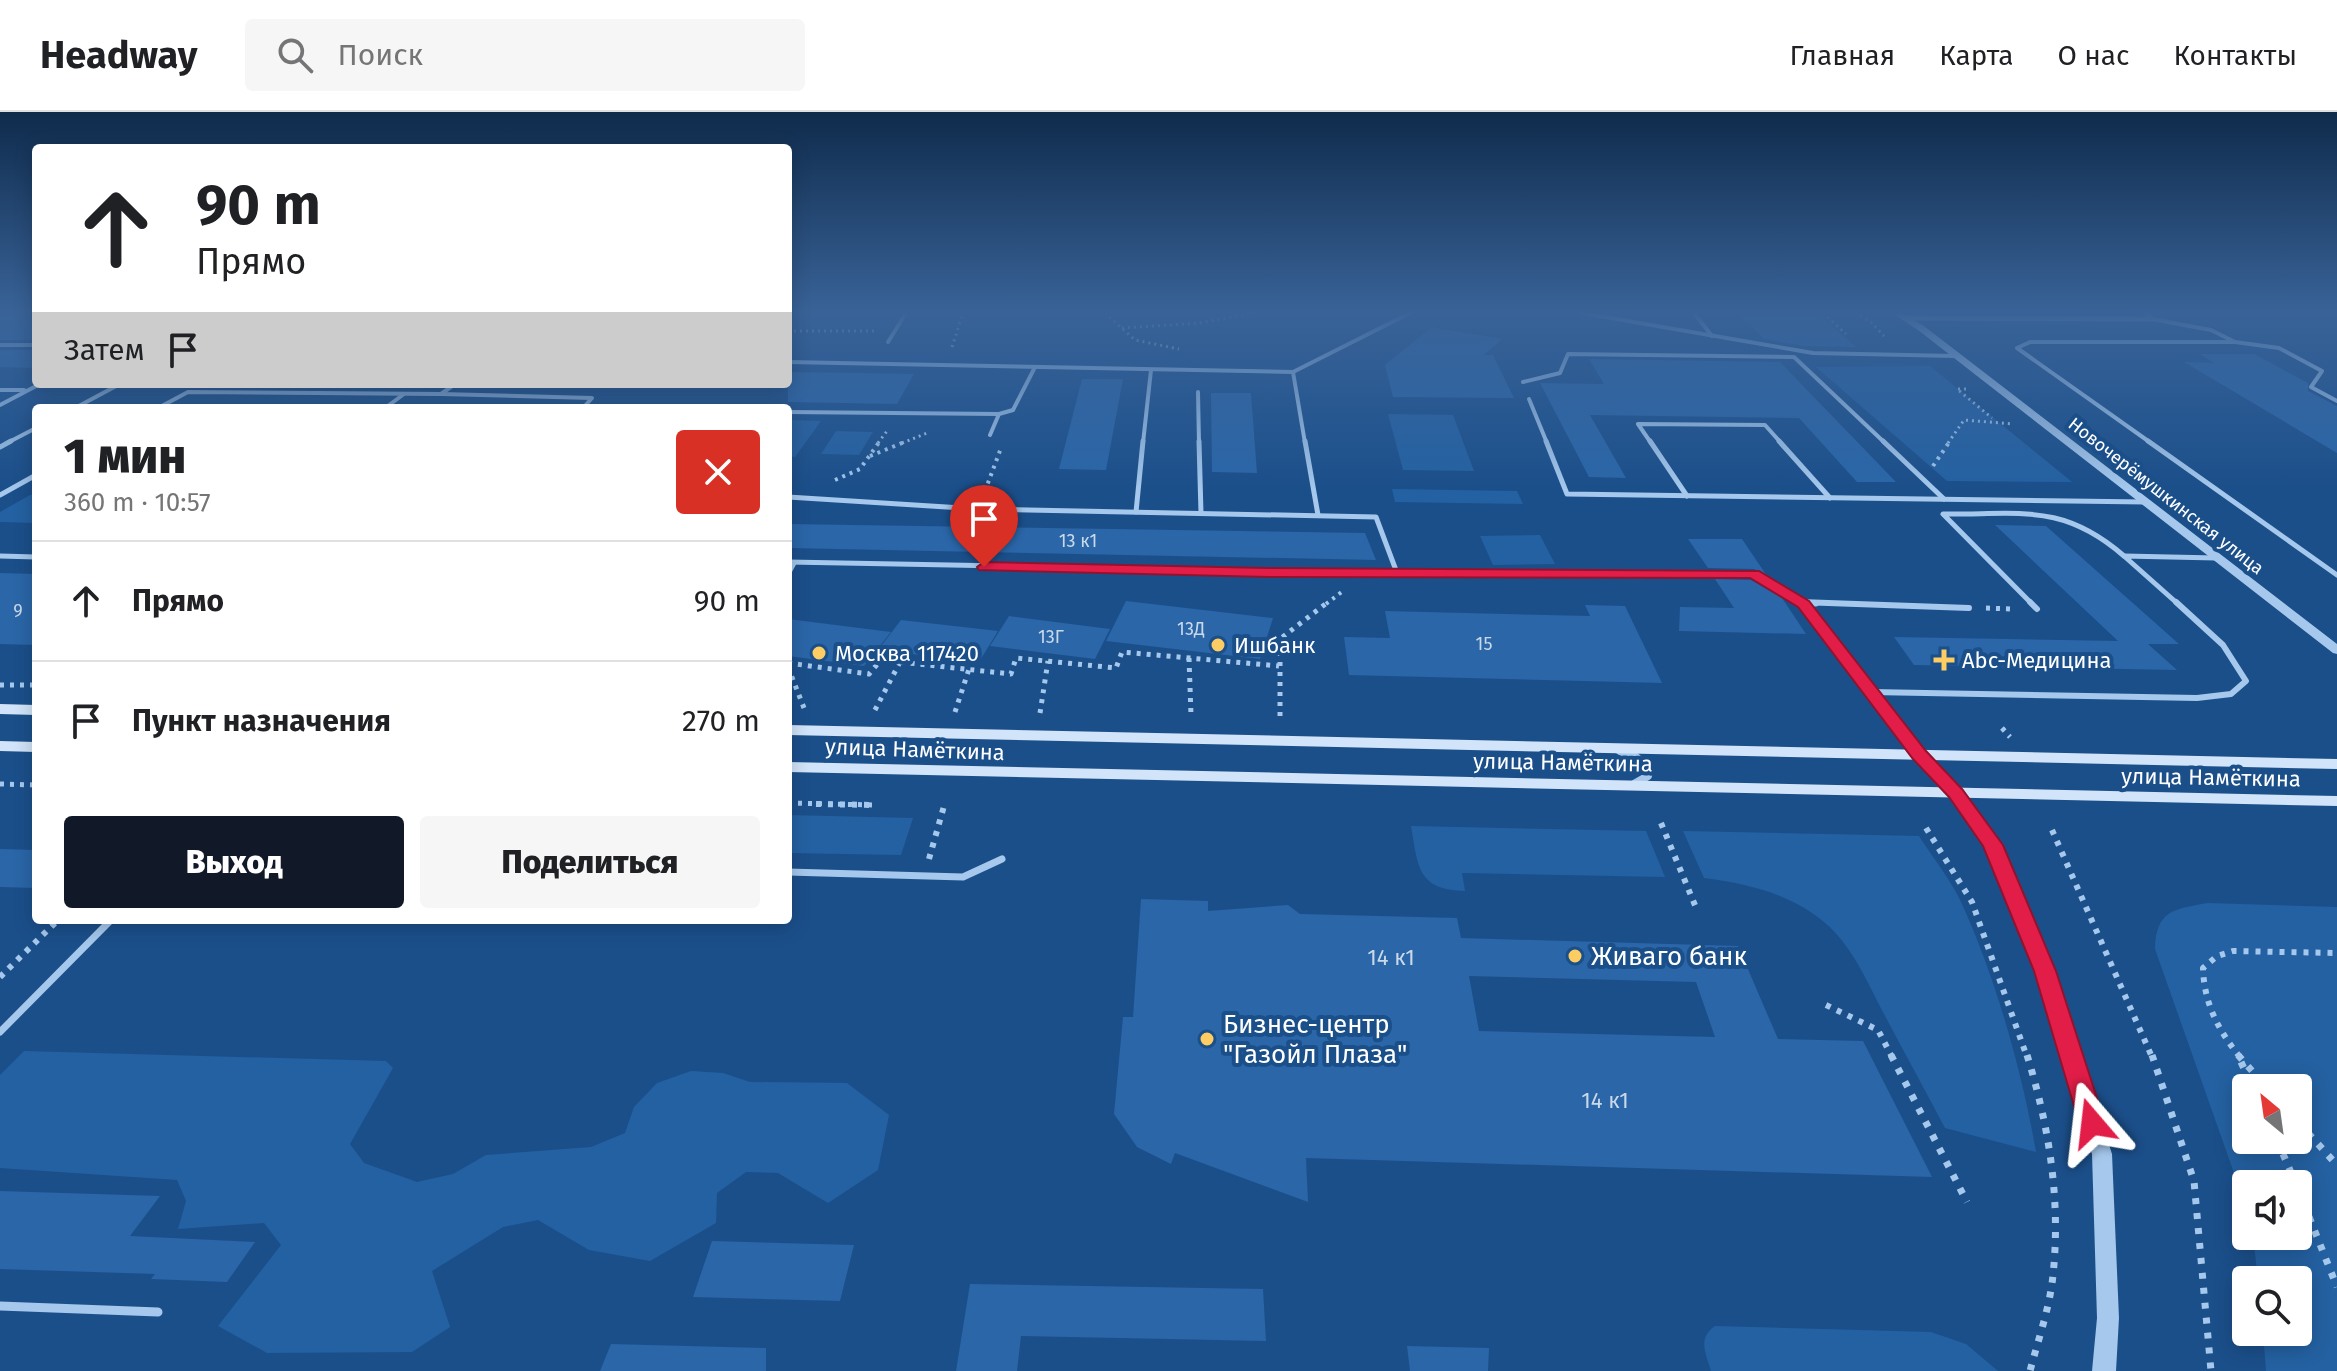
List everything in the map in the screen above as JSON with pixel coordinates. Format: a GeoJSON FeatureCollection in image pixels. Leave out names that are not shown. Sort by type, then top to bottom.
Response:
{"type":"FeatureCollection","features":[{"type":"Feature","properties":{"kind":"main road"},"geometry":{"type":"LineString","coordinates":[[0,709],[32,710]]}},
{"type":"Feature","properties":{"kind":"main road","name":"улица Намёткина"},"geometry":{"type":"LineString","coordinates":[[792,730],[2337,764]]}},
{"type":"Feature","properties":{"kind":"main road"},"geometry":{"type":"LineString","coordinates":[[0,746],[32,747]]}},
{"type":"Feature","properties":{"kind":"main road","name":"улица Намёткина"},"geometry":{"type":"LineString","coordinates":[[792,767],[2337,801]]}},
{"type":"Feature","properties":{"kind":"street","name":"Новочерёмушкинская улица"},"geometry":{"type":"LineString","coordinates":[[1976,372],[2337,650]]}},
{"type":"Feature","properties":{"kind":"street"},"geometry":{"type":"LineString","coordinates":[[1612,749],[1636,757],[1649,769],[1648,776],[1630,786]]}},
{"type":"Feature","properties":{"kind":"street"},"geometry":{"type":"LineString","coordinates":[[1920,755],[1955,793],[1993,845],[2043,967],[2102,1154],[2108,1318],[2104,1371]]}},
{"type":"Feature","properties":{"kind":"lane"},"geometry":{"type":"LineString","coordinates":[[792,412],[999,414],[1013,410],[1033,372]]}},
{"type":"Feature","properties":{"kind":"lane"},"geometry":{"type":"LineString","coordinates":[[1136,512],[1151,372]]}},
{"type":"Feature","properties":{"kind":"lane"},"geometry":{"type":"LineString","coordinates":[[1275,372],[1293,372],[1318,515]]}},
{"type":"Feature","properties":{"kind":"lane"},"geometry":{"type":"LineString","coordinates":[[1523,382],[1561,372]]}},
{"type":"Feature","properties":{"kind":"lane"},"geometry":{"type":"LineString","coordinates":[[1809,372],[1944,499]]}},
{"type":"Feature","properties":{"kind":"lane"},"geometry":{"type":"LineString","coordinates":[[2050,372],[2337,575]]}},
{"type":"Feature","properties":{"kind":"lane"},"geometry":{"type":"LineString","coordinates":[[2321,372],[2311,387],[2337,401]]}},
{"type":"Feature","properties":{"kind":"lane"},"geometry":{"type":"LineString","coordinates":[[0,405],[32,388]]}},
{"type":"Feature","properties":{"kind":"lane"},"geometry":{"type":"LineString","coordinates":[[82,404],[112,388]]}},
{"type":"Feature","properties":{"kind":"lane"},"geometry":{"type":"LineString","coordinates":[[441,394],[449,388]]}},
{"type":"Feature","properties":{"kind":"lane"},"geometry":{"type":"LineString","coordinates":[[0,390],[28,390]]}},
{"type":"Feature","properties":{"kind":"lane"},"geometry":{"type":"LineString","coordinates":[[166,404],[188,392],[592,398],[587,404]]}},
{"type":"Feature","properties":{"kind":"lane"},"geometry":{"type":"LineString","coordinates":[[1198,392],[1201,513]]}},
{"type":"Feature","properties":{"kind":"lane"},"geometry":{"type":"LineString","coordinates":[[390,404],[404,394]]}},
{"type":"Feature","properties":{"kind":"lane"},"geometry":{"type":"LineString","coordinates":[[1529,399],[1567,494],[2145,502]]}},
{"type":"Feature","properties":{"kind":"lane"},"geometry":{"type":"LineString","coordinates":[[990,435],[999,414]]}},
{"type":"Feature","properties":{"kind":"lane"},"geometry":{"type":"LineString","coordinates":[[1687,496],[1638,424],[1765,425],[1830,498]]}},
{"type":"Feature","properties":{"kind":"lane"},"geometry":{"type":"LineString","coordinates":[[0,447],[32,430]]}},
{"type":"Feature","properties":{"kind":"lane"},"geometry":{"type":"LineString","coordinates":[[0,495],[32,477]]}},
{"type":"Feature","properties":{"kind":"lane"},"geometry":{"type":"LineString","coordinates":[[792,497],[978,509],[1376,517],[1397,573]]}},
{"type":"Feature","properties":{"kind":"lane"},"geometry":{"type":"LineString","coordinates":[[1871,692],[2197,698],[2231,694],[2246,681],[2223,645],[2099,535],[2071,521],[1943,514],[2037,609]]}},
{"type":"Feature","properties":{"kind":"lane"},"geometry":{"type":"LineString","coordinates":[[0,556],[32,557]]}},
{"type":"Feature","properties":{"kind":"lane"},"geometry":{"type":"LineString","coordinates":[[2124,556],[2216,558]]}},
{"type":"Feature","properties":{"kind":"lane"},"geometry":{"type":"LineString","coordinates":[[792,562],[1366,573],[1753,574],[1803,604],[1920,755]]}},
{"type":"Feature","properties":{"kind":"lane"},"geometry":{"type":"LineString","coordinates":[[1803,604],[1969,608]]}},
{"type":"Feature","properties":{"kind":"lane"},"geometry":{"type":"LineString","coordinates":[[792,872],[963,877],[1002,859]]}},
{"type":"Feature","properties":{"kind":"lane"},"geometry":{"type":"LineString","coordinates":[[0,1032],[107,924]]}},
{"type":"Feature","properties":{"kind":"lane"},"geometry":{"type":"LineString","coordinates":[[0,1306],[158,1312]]}},
{"type":"Feature","properties":{"kind":"path"},"geometry":{"type":"LineString","coordinates":[[1970,389],[1957,389],[1992,418]]}},
{"type":"Feature","properties":{"kind":"path"},"geometry":{"type":"LineString","coordinates":[[978,509],[1012,419],[999,414]]}},
{"type":"Feature","properties":{"kind":"path"},"geometry":{"type":"LineString","coordinates":[[1923,480],[1964,420],[2020,424]]}},
{"type":"Feature","properties":{"kind":"path"},"geometry":{"type":"LineString","coordinates":[[803,498],[860,469],[887,431]]}},
{"type":"Feature","properties":{"kind":"path"},"geometry":{"type":"LineString","coordinates":[[869,456],[927,433]]}},
{"type":"Feature","properties":{"kind":"path"},"geometry":{"type":"LineString","coordinates":[[1280,716],[1280,639],[1366,573]]}},
{"type":"Feature","properties":{"kind":"path"},"geometry":{"type":"LineString","coordinates":[[1969,608],[2037,609]]}},
{"type":"Feature","properties":{"kind":"path"},"geometry":{"type":"LineString","coordinates":[[792,665],[869,674],[881,660],[1011,674],[1016,658],[1116,668],[1122,652],[1279,666]]}},
{"type":"Feature","properties":{"kind":"path"},"geometry":{"type":"LineString","coordinates":[[1189,658],[1191,715]]}},
{"type":"Feature","properties":{"kind":"path"},"geometry":{"type":"LineString","coordinates":[[1040,713],[1048,661]]}},
{"type":"Feature","properties":{"kind":"path"},"geometry":{"type":"LineString","coordinates":[[875,710],[900,662]]}},
{"type":"Feature","properties":{"kind":"path"},"geometry":{"type":"LineString","coordinates":[[955,712],[969,669]]}},
{"type":"Feature","properties":{"kind":"path"},"geometry":{"type":"LineString","coordinates":[[792,676],[804,708]]}},
{"type":"Feature","properties":{"kind":"path"},"geometry":{"type":"LineString","coordinates":[[0,685],[32,685]]}},
{"type":"Feature","properties":{"kind":"path"},"geometry":{"type":"LineString","coordinates":[[0,784],[32,785]]}},
{"type":"Feature","properties":{"kind":"path"},"geometry":{"type":"LineString","coordinates":[[792,803],[875,805]]}},
{"type":"Feature","properties":{"kind":"path"},"geometry":{"type":"LineString","coordinates":[[924,876],[944,806]]}},
{"type":"Feature","properties":{"kind":"path"},"geometry":{"type":"LineString","coordinates":[[1661,823],[1697,910]]}},
{"type":"Feature","properties":{"kind":"path"},"geometry":{"type":"LineString","coordinates":[[1926,828],[1972,902],[2012,1008],[2041,1102],[2056,1215],[2053,1277],[2030,1371]]}},
{"type":"Feature","properties":{"kind":"path"},"geometry":{"type":"LineString","coordinates":[[2052,830],[2155,1063],[2194,1181],[2211,1371]]}},
{"type":"Feature","properties":{"kind":"path"},"geometry":{"type":"LineString","coordinates":[[0,977],[54,924]]}},
{"type":"Feature","properties":{"kind":"path"},"geometry":{"type":"LineString","coordinates":[[2246,1074],[2213,1018],[2201,984],[2203,968],[2217,956],[2233,951],[2337,953]]}},
{"type":"Feature","properties":{"kind":"path"},"geometry":{"type":"LineString","coordinates":[[1826,1005],[1878,1030],[1967,1202]]}},
{"type":"Feature","properties":{"kind":"path"},"geometry":{"type":"LineString","coordinates":[[2239,1058],[2254,1074]]}},
{"type":"Feature","properties":{"kind":"path"},"geometry":{"type":"LineString","coordinates":[[2312,1137],[2337,1165]]}},
{"type":"Feature","properties":{"kind":"path"},"geometry":{"type":"LineString","coordinates":[[2312,1224],[2337,1287]]}},
{"type":"Feature","properties":{"kind":"shaded area"},"geometry":{"type":"Polygon","coordinates":[[[1821,372],[1937,372],[2072,482],[1947,481],[1821,372]]]}},
{"type":"Feature","properties":{"kind":"shaded area"},"geometry":{"type":"Polygon","coordinates":[[[1388,414],[1453,415],[1474,471],[1403,470],[1388,414]]]}},
{"type":"Feature","properties":{"kind":"shaded area"},"geometry":{"type":"Polygon","coordinates":[[[792,420],[821,421],[795,457],[792,457],[792,420]]]}},
{"type":"Feature","properties":{"kind":"shaded area"},"geometry":{"type":"Polygon","coordinates":[[[836,431],[873,432],[859,455],[821,454],[836,431]]]}},
{"type":"Feature","properties":{"kind":"shaded area"},"geometry":{"type":"Polygon","coordinates":[[[1392,489],[1517,491],[1523,504],[1395,502],[1392,489]]]}},
{"type":"Feature","properties":{"kind":"shaded area"},"geometry":{"type":"Polygon","coordinates":[[[32,495],[32,523],[0,522],[0,512],[32,495]]]}},
{"type":"Feature","properties":{"kind":"shaded area"},"geometry":{"type":"Polygon","coordinates":[[[1540,535],[1555,564],[1493,565],[1480,536],[1540,535]]]}},
{"type":"Feature","properties":{"kind":"shaded area"},"geometry":{"type":"Polygon","coordinates":[[[792,815],[913,818],[901,855],[792,853],[792,815]]]}},
{"type":"Feature","properties":{"kind":"shaded area"},"geometry":{"type":"Polygon","coordinates":[[[1411,826],[1646,831],[1665,877],[1462,873],[1465,891],[1449,890],[1429,881],[1423,873],[1411,826]]]}},
{"type":"Feature","properties":{"kind":"shaded area"},"geometry":{"type":"Polygon","coordinates":[[[1683,831],[1919,836],[1958,895],[1986,963],[2015,1058],[2036,1152],[1945,1128],[1864,975],[1840,938],[1819,918],[1793,902],[1750,886],[1704,878],[1683,831]]]}},
{"type":"Feature","properties":{"kind":"shaded area"},"geometry":{"type":"Polygon","coordinates":[[[2208,903],[2337,907],[2337,1371],[2266,1371],[2264,1346],[2312,1346],[2312,1266],[2256,1266],[2255,1250],[2312,1250],[2312,1170],[2233,1170],[2155,949],[2159,926],[2163,919],[2177,910],[2208,903]]]}},
{"type":"Feature","properties":{"kind":"shaded area"},"geometry":{"type":"Polygon","coordinates":[[[24,1051],[386,1061],[393,1068],[350,1144],[364,1163],[417,1182],[453,1174],[486,1155],[591,1147],[625,1133],[634,1107],[657,1083],[691,1071],[723,1073],[750,1082],[847,1083],[889,1115],[878,1170],[828,1203],[778,1173],[746,1172],[717,1193],[716,1223],[650,1261],[589,1250],[538,1220],[503,1227],[432,1271],[450,1327],[412,1352],[267,1353],[218,1326],[281,1245],[264,1223],[178,1229],[186,1201],[177,1180],[0,1168],[0,1075],[24,1051]]]}},
{"type":"Feature","properties":{"kind":"shaded area"},"geometry":{"type":"Polygon","coordinates":[[[1715,1326],[1931,1332],[1966,1344],[1998,1371],[1711,1371],[1705,1341],[1715,1326]]]}},
{"type":"Feature","properties":{"kind":"building"},"geometry":{"type":"Polygon","coordinates":[[[792,372],[914,374],[897,404],[788,402],[792,372]]]}},
{"type":"Feature","properties":{"kind":"building"},"geometry":{"type":"Polygon","coordinates":[[[1387,372],[1501,372],[1514,398],[1393,397],[1387,372]]]}},
{"type":"Feature","properties":{"kind":"building"},"geometry":{"type":"Polygon","coordinates":[[[1597,372],[1789,372],[1896,482],[1857,482],[1799,418],[1590,415],[1626,478],[1589,477],[1540,383],[1604,384],[1597,372]]]}},
{"type":"Feature","properties":{"kind":"building"},"geometry":{"type":"Polygon","coordinates":[[[2200,372],[2287,372],[2308,383],[2308,391],[2337,406],[2337,453],[2200,372]]]}},
{"type":"Feature","properties":{"kind":"building"},"geometry":{"type":"Polygon","coordinates":[[[1082,379],[1123,379],[1106,470],[1059,469],[1082,379]]]}},
{"type":"Feature","properties":{"kind":"building"},"geometry":{"type":"Polygon","coordinates":[[[1211,393],[1251,393],[1257,473],[1212,472],[1211,393]]]}},
{"type":"Feature","properties":{"kind":"building"},"geometry":{"type":"Polygon","coordinates":[[[792,524],[1365,533],[1376,560],[792,548],[792,524]]]}},
{"type":"Feature","properties":{"kind":"building"},"geometry":{"type":"Polygon","coordinates":[[[1995,525],[2046,526],[2179,644],[2148,644],[2177,670],[1914,665],[1894,637],[2118,641],[1995,525]]]}},
{"type":"Feature","properties":{"kind":"building"},"geometry":{"type":"Polygon","coordinates":[[[1688,539],[1742,539],[1767,576],[1754,569],[1708,568],[1688,539]]]}},
{"type":"Feature","properties":{"kind":"building"},"geometry":{"type":"Polygon","coordinates":[[[0,573],[32,574],[32,645],[0,644],[0,573]]]}},
{"type":"Feature","properties":{"kind":"building"},"geometry":{"type":"Polygon","coordinates":[[[1715,579],[1751,580],[1782,598],[1806,634],[1679,631],[1680,607],[1734,608],[1715,579]]]}},
{"type":"Feature","properties":{"kind":"building"},"geometry":{"type":"Polygon","coordinates":[[[1126,601],[1273,618],[1260,659],[1106,641],[1126,601]]]}},
{"type":"Feature","properties":{"kind":"building"},"geometry":{"type":"Polygon","coordinates":[[[1585,605],[1625,606],[1662,683],[1349,675],[1344,637],[1390,638],[1385,611],[1590,616],[1585,605]]]}},
{"type":"Feature","properties":{"kind":"building"},"geometry":{"type":"Polygon","coordinates":[[[1009,616],[1110,629],[1095,659],[990,646],[1009,616]]]}},
{"type":"Feature","properties":{"kind":"building"},"geometry":{"type":"Polygon","coordinates":[[[792,620],[891,632],[864,666],[792,657],[792,620]]]}},
{"type":"Feature","properties":{"kind":"building"},"geometry":{"type":"Polygon","coordinates":[[[901,620],[998,631],[979,662],[878,650],[901,620]]]}},
{"type":"Feature","properties":{"kind":"building"},"geometry":{"type":"Polygon","coordinates":[[[0,849],[32,850],[32,888],[0,887],[0,849]]]}},
{"type":"Feature","properties":{"kind":"building"},"geometry":{"type":"Polygon","coordinates":[[[1141,899],[1208,901],[1208,911],[1288,905],[1300,914],[1457,918],[1461,938],[1738,946],[1778,1039],[1863,1041],[1932,1177],[1306,1158],[1308,1202],[1175,1153],[1171,1164],[1137,1147],[1114,1114],[1123,1017],[1133,1017],[1141,899]],[[1469,976],[1479,1031],[1715,1037],[1696,982],[1469,976]]]}},
{"type":"Feature","properties":{"kind":"building"},"geometry":{"type":"Polygon","coordinates":[[[0,1191],[160,1196],[130,1236],[255,1242],[227,1282],[151,1279],[155,1274],[0,1269],[0,1191]]]}},
{"type":"Feature","properties":{"kind":"building"},"geometry":{"type":"Polygon","coordinates":[[[712,1241],[854,1245],[840,1301],[693,1297],[712,1241]]]}},
{"type":"Feature","properties":{"kind":"building"},"geometry":{"type":"Polygon","coordinates":[[[970,1284],[1263,1289],[1266,1341],[1021,1336],[1017,1371],[956,1371],[970,1284]]]}},
{"type":"Feature","properties":{"kind":"building"},"geometry":{"type":"Polygon","coordinates":[[[611,1344],[766,1348],[766,1371],[600,1371],[611,1344]]]}},
{"type":"Feature","properties":{"kind":"building"},"geometry":{"type":"Polygon","coordinates":[[[1407,1346],[1489,1348],[1488,1371],[1410,1371],[1407,1346]]]}},
{"type":"Feature","properties":{"kind":"place","name":"Ишбанк"},"geometry":{"type":"Point","coordinates":[1218,645]}},
{"type":"Feature","properties":{"kind":"place","name":"Москва 117420"},"geometry":{"type":"Point","coordinates":[819,653]}},
{"type":"Feature","properties":{"kind":"place","name":"Abc-Медицина"},"geometry":{"type":"Point","coordinates":[1944,660]}},
{"type":"Feature","properties":{"kind":"place","name":"Живаго банк"},"geometry":{"type":"Point","coordinates":[1575,956]}},
{"type":"Feature","properties":{"kind":"place","name":"Бизнес-центр \"Газойл Плаза\""},"geometry":{"type":"Point","coordinates":[1207,1039]}},
{"type":"Feature","properties":{"kind":"route"},"geometry":{"type":"LineString","coordinates":[[984,567],[1268,572],[1753,574],[1803,604],[1993,845],[2045,971],[2092,1123]]}}]}
